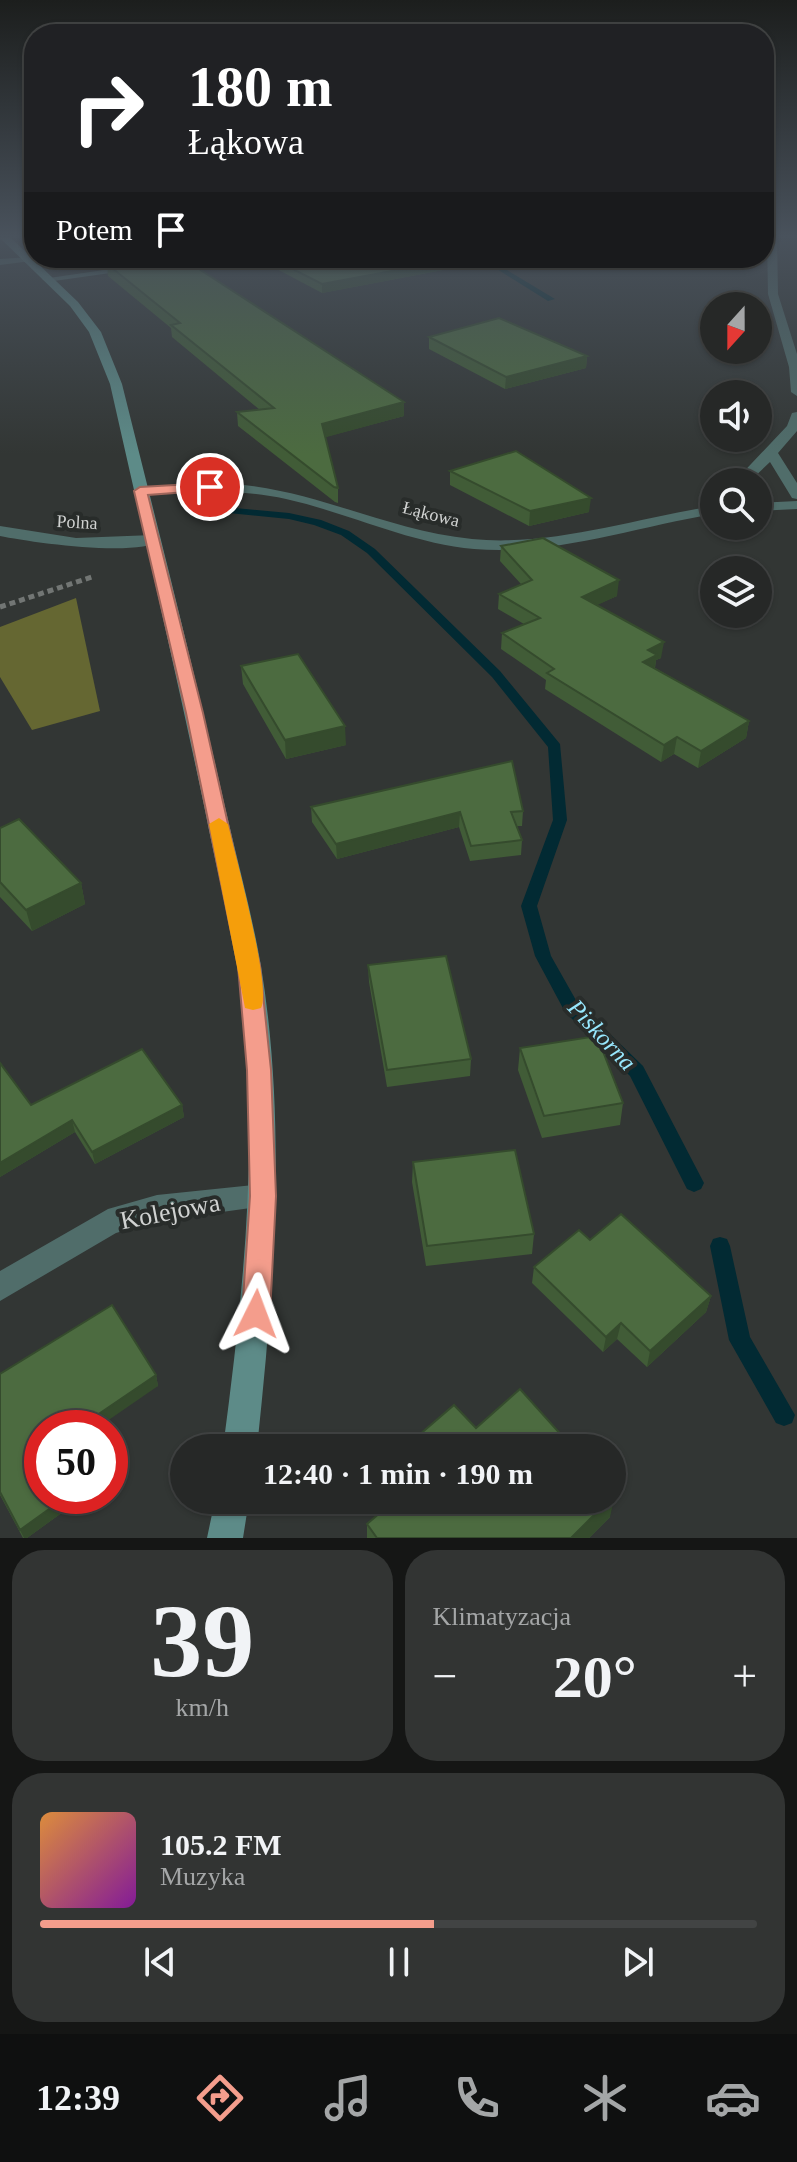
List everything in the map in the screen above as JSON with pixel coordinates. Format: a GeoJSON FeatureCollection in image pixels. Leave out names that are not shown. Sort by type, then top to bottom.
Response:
{"type":"FeatureCollection","features":[{"type":"Feature","properties":{"kind":"main road"},"geometry":{"type":"LineString","coordinates":[[78,310],[95,332],[116,384],[249,966],[259,1070],[263,1196],[256,1314],[242,1434]]}},
{"type":"Feature","properties":{"kind":"main road"},"geometry":{"type":"LineString","coordinates":[[225,1538],[229,1514]]}},
{"type":"Feature","properties":{"kind":"street"},"geometry":{"type":"LineString","coordinates":[[778,310],[795,367],[797,392]]}},
{"type":"Feature","properties":{"kind":"street"},"geometry":{"type":"LineString","coordinates":[[755,468],[793,427],[797,416]]}},
{"type":"Feature","properties":{"kind":"street"},"geometry":{"type":"LineString","coordinates":[[771,453],[797,495]]}},
{"type":"Feature","properties":{"kind":"street","name":"Łąkowa"},"geometry":{"type":"LineString","coordinates":[[140,491],[210,487],[257,489],[443,539],[490,545],[588,533],[700,511]]}},
{"type":"Feature","properties":{"kind":"street"},"geometry":{"type":"LineString","coordinates":[[772,506],[797,505]]}},
{"type":"Feature","properties":{"kind":"street","name":"Polna"},"geometry":{"type":"LineString","coordinates":[[0,531],[36,540],[97,545],[153,540]]}},
{"type":"Feature","properties":{"kind":"street","name":"Kolejowa"},"geometry":{"type":"LineString","coordinates":[[0,1287],[108,1222],[157,1208],[263,1196]]}},
{"type":"Feature","properties":{"kind":"path"},"geometry":{"type":"LineString","coordinates":[[0,607],[92,577]]}},
{"type":"Feature","properties":{"kind":"green space"},"geometry":{"type":"Polygon","coordinates":[[[76,598],[100,711],[32,730],[0,677],[0,627],[76,598]]]}},
{"type":"Feature","properties":{"kind":"building"},"geometry":{"type":"Polygon","coordinates":[[[164,310],[262,310],[404,402],[322,424],[338,488],[334,487],[237,412],[274,408],[171,325],[180,323],[164,310]]]}},
{"type":"Feature","properties":{"kind":"building"},"geometry":{"type":"Polygon","coordinates":[[[499,318],[587,356],[506,377],[429,337],[499,318]]]}},
{"type":"Feature","properties":{"kind":"building"},"geometry":{"type":"Polygon","coordinates":[[[516,451],[591,498],[530,511],[450,471],[516,451]]]}},
{"type":"Feature","properties":{"kind":"building"},"geometry":{"type":"Polygon","coordinates":[[[543,538],[619,580],[582,597],[664,642],[648,650],[657,655],[643,662],[749,721],[701,751],[677,737],[664,745],[547,673],[554,669],[502,633],[540,618],[499,594],[532,580],[501,546],[543,538]]]}},
{"type":"Feature","properties":{"kind":"building"},"geometry":{"type":"Polygon","coordinates":[[[298,654],[345,726],[285,740],[241,666],[298,654]]]}},
{"type":"Feature","properties":{"kind":"building"},"geometry":{"type":"Polygon","coordinates":[[[512,761],[523,811],[511,812],[522,840],[471,846],[460,812],[336,844],[311,807],[512,761]]]}},
{"type":"Feature","properties":{"kind":"building"},"geometry":{"type":"Polygon","coordinates":[[[19,819],[81,883],[26,910],[0,882],[0,828],[19,819]]]}},
{"type":"Feature","properties":{"kind":"building"},"geometry":{"type":"Polygon","coordinates":[[[446,956],[471,1059],[387,1070],[368,965],[446,956]]]}},
{"type":"Feature","properties":{"kind":"building"},"geometry":{"type":"Polygon","coordinates":[[[597,1036],[623,1103],[544,1116],[520,1048],[597,1036]]]}},
{"type":"Feature","properties":{"kind":"building"},"geometry":{"type":"Polygon","coordinates":[[[142,1049],[182,1105],[92,1152],[72,1120],[0,1163],[0,1063],[31,1105],[142,1049]]]}},
{"type":"Feature","properties":{"kind":"building"},"geometry":{"type":"Polygon","coordinates":[[[515,1150],[534,1234],[427,1246],[413,1162],[515,1150]]]}},
{"type":"Feature","properties":{"kind":"building"},"geometry":{"type":"Polygon","coordinates":[[[621,1214],[711,1296],[650,1351],[621,1323],[606,1337],[534,1267],[579,1230],[590,1240],[621,1214]]]}},
{"type":"Feature","properties":{"kind":"building"},"geometry":{"type":"Polygon","coordinates":[[[112,1305],[156,1375],[104,1410],[24,1410],[24,1514],[42,1514],[20,1530],[0,1492],[0,1374],[112,1305]]]}},
{"type":"Feature","properties":{"kind":"building"},"geometry":{"type":"Polygon","coordinates":[[[520,1389],[560,1434],[420,1434],[454,1405],[476,1428],[520,1389]]]}},
{"type":"Feature","properties":{"kind":"building"},"geometry":{"type":"Polygon","coordinates":[[[379,1514],[595,1514],[571,1538],[377,1538],[367,1524],[379,1514]]]}},
{"type":"Feature","properties":{"kind":"waterway","name":"Piskorna"},"geometry":{"type":"LineString","coordinates":[[193,507],[289,516],[345,533],[371,551],[496,674],[555,747],[560,820],[529,906],[543,956],[571,1007],[637,1071],[694,1183]]}},
{"type":"Feature","properties":{"kind":"waterway","name":"Piskorna"},"geometry":{"type":"LineString","coordinates":[[720,1246],[740,1340],[784,1415]]}},
{"type":"Feature","properties":{"kind":"slow traffic"},"geometry":{"type":"LineString","coordinates":[[219,824],[249,966],[253,1002]]}},
{"type":"Feature","properties":{"kind":"route"},"geometry":{"type":"LineString","coordinates":[[210,487],[140,491],[194,713],[249,966],[259,1070],[263,1196],[256,1314]]}}]}
